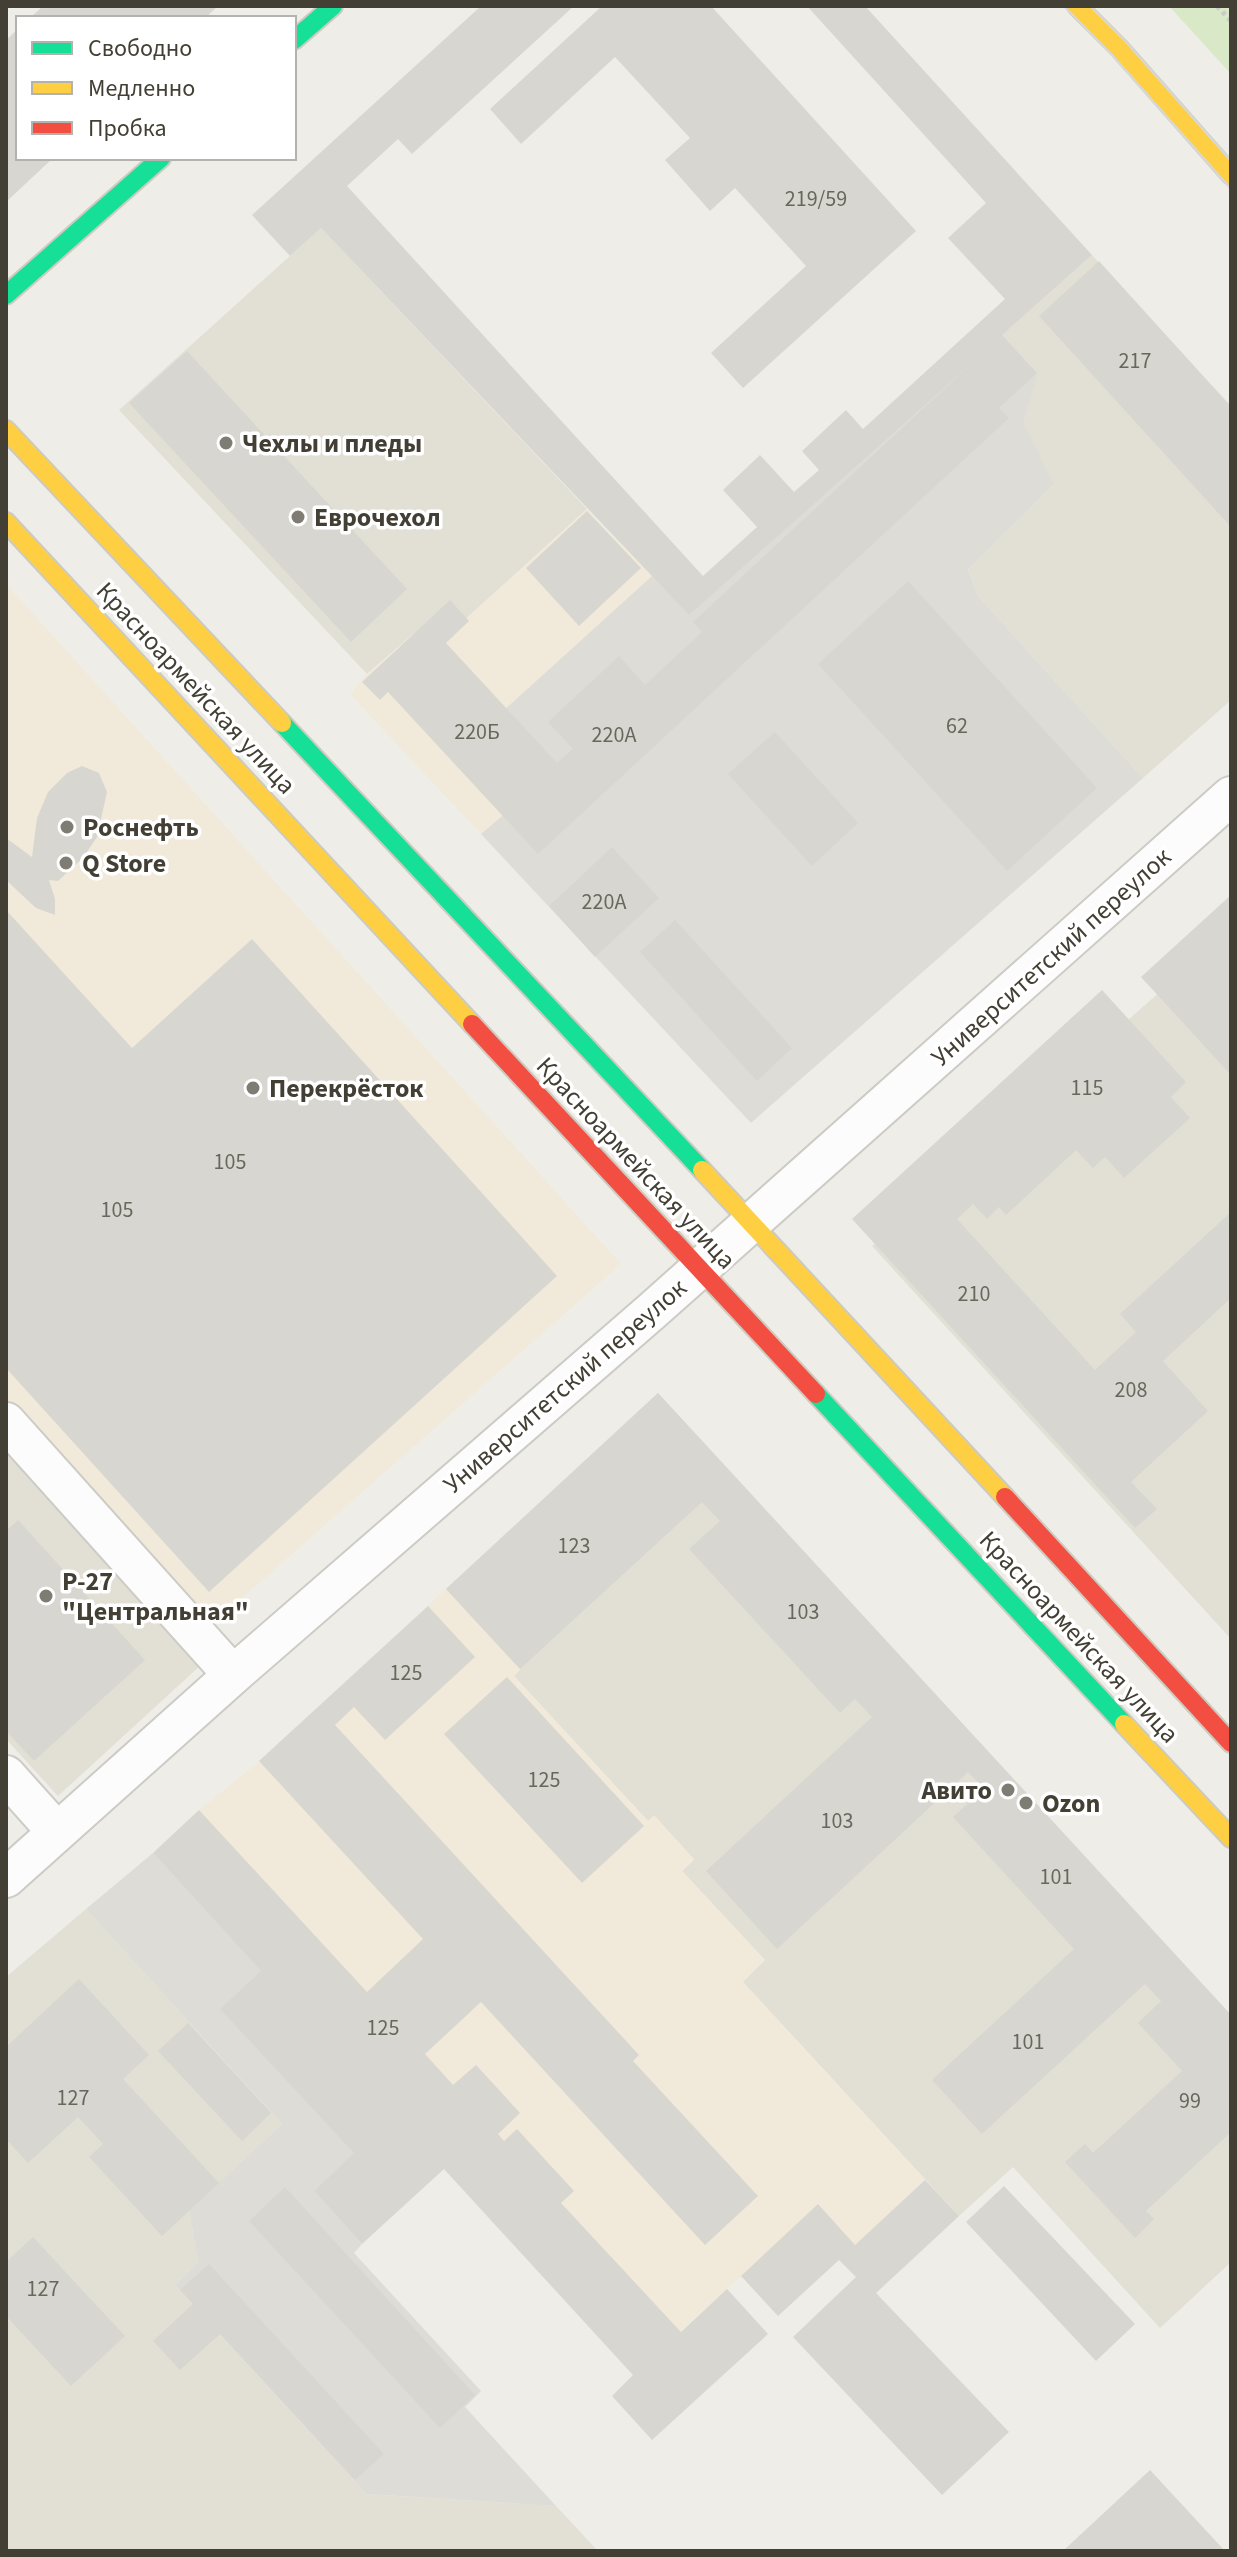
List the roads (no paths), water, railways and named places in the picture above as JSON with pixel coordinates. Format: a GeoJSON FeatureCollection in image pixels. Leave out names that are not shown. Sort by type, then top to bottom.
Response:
{"type":"FeatureCollection","features":[{"type":"Feature","properties":{"kind":"main road"},"geometry":{"type":"LineString","coordinates":[[1077,6],[1120,49],[1231,175]]}},
{"type":"Feature","properties":{"kind":"main road"},"geometry":{"type":"LineString","coordinates":[[6,295],[159,160]]}},
{"type":"Feature","properties":{"kind":"main road","name":"Красноармейская улица"},"geometry":{"type":"LineString","coordinates":[[6,430],[751,1222],[1231,1743]]}},
{"type":"Feature","properties":{"kind":"main road","name":"Красноармейская улица"},"geometry":{"type":"LineString","coordinates":[[6,522],[1231,1838]]}},
{"type":"Feature","properties":{"kind":"street","name":"Университетский переулок"},"geometry":{"type":"LineString","coordinates":[[6,1878],[1231,796]]}},
{"type":"Feature","properties":{"kind":"street"},"geometry":{"type":"LineString","coordinates":[[6,1422],[233,1675]]}},
{"type":"Feature","properties":{"kind":"street"},"geometry":{"type":"LineString","coordinates":[[6,1775],[57,1832]]}},
{"type":"Feature","properties":{"kind":"tram line"},"geometry":{"type":"LineString","coordinates":[[1064,6],[1113,56],[1231,189]]}},
{"type":"Feature","properties":{"kind":"tram line"},"geometry":{"type":"LineString","coordinates":[[1090,6],[1127,43],[1231,161]]}},
{"type":"Feature","properties":{"kind":"place","name":"Чехлы и пледы"},"geometry":{"type":"Point","coordinates":[226,443]}},
{"type":"Feature","properties":{"kind":"place","name":"Еврочехол"},"geometry":{"type":"Point","coordinates":[298,517]}},
{"type":"Feature","properties":{"kind":"place","name":"Роснефть"},"geometry":{"type":"Point","coordinates":[67,827]}},
{"type":"Feature","properties":{"kind":"place","name":"Q Store"},"geometry":{"type":"Point","coordinates":[66,863]}},
{"type":"Feature","properties":{"kind":"place","name":"Перекрёсток"},"geometry":{"type":"Point","coordinates":[253,1088]}},
{"type":"Feature","properties":{"kind":"place","name":"Р-27 \"Центральная\""},"geometry":{"type":"Point","coordinates":[46,1596]}},
{"type":"Feature","properties":{"kind":"place","name":"Авито"},"geometry":{"type":"Point","coordinates":[1008,1790]}},
{"type":"Feature","properties":{"kind":"place","name":"Ozon"},"geometry":{"type":"Point","coordinates":[1026,1803]}}]}
